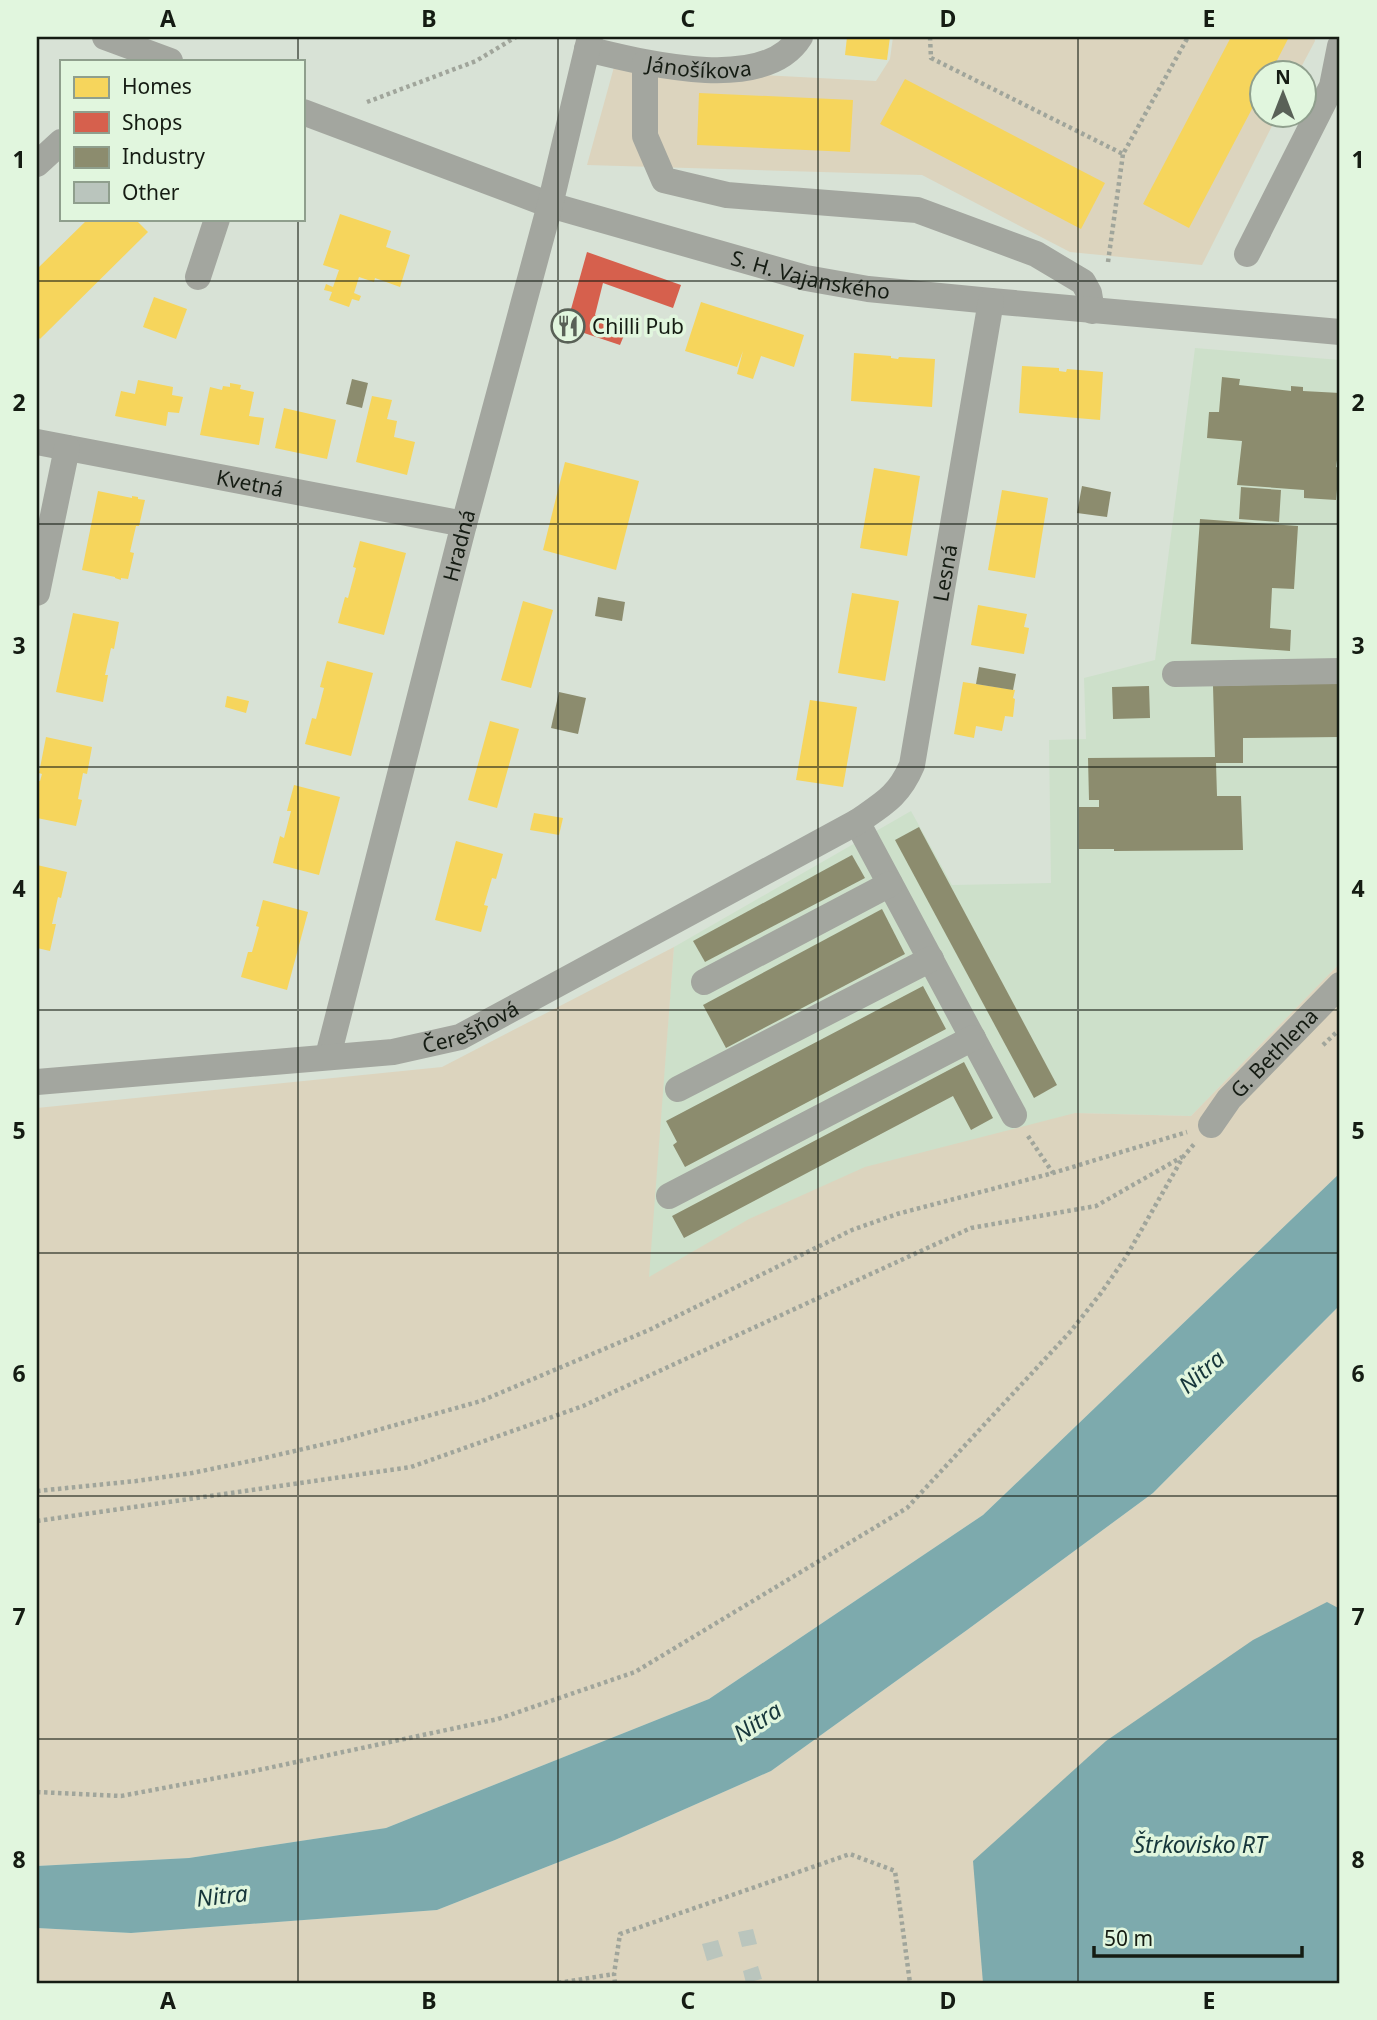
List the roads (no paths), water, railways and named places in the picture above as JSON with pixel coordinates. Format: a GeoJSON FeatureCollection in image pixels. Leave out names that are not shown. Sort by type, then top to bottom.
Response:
{"type":"FeatureCollection","features":[{"type":"Feature","properties":{"kind":"street"},"geometry":{"type":"LineString","coordinates":[[105,37],[167,60]]}},
{"type":"Feature","properties":{"kind":"street","name":"Jánošíkova"},"geometry":{"type":"LineString","coordinates":[[589,43],[645,62],[726,71],[750,68],[776,59],[793,47],[800,37]]}},
{"type":"Feature","properties":{"kind":"street","name":"Hradná"},"geometry":{"type":"LineString","coordinates":[[328,1056],[464,524],[550,205],[589,43]]}},
{"type":"Feature","properties":{"kind":"street"},"geometry":{"type":"LineString","coordinates":[[1247,254],[1332,86],[1340,46]]}},
{"type":"Feature","properties":{"kind":"street"},"geometry":{"type":"LineString","coordinates":[[645,62],[645,136],[664,180],[727,195],[917,209],[1036,254],[1083,282],[1089,293],[1092,311]]}},
{"type":"Feature","properties":{"kind":"street","name":"S. H. Vajanského"},"geometry":{"type":"LineString","coordinates":[[304,112],[550,205],[806,278],[868,289],[1340,332]]}},
{"type":"Feature","properties":{"kind":"street"},"geometry":{"type":"LineString","coordinates":[[37,164],[60,143]]}},
{"type":"Feature","properties":{"kind":"street"},"geometry":{"type":"LineString","coordinates":[[198,277],[217,220]]}},
{"type":"Feature","properties":{"kind":"street","name":"Lesná"},"geometry":{"type":"LineString","coordinates":[[857,822],[889,799],[905,783],[912,765],[991,301]]}},
{"type":"Feature","properties":{"kind":"street","name":"Kvetná"},"geometry":{"type":"LineString","coordinates":[[37,442],[464,524]]}},
{"type":"Feature","properties":{"kind":"street"},"geometry":{"type":"LineString","coordinates":[[37,593],[67,448]]}},
{"type":"Feature","properties":{"kind":"street"},"geometry":{"type":"LineString","coordinates":[[1175,674],[1340,671]]}},
{"type":"Feature","properties":{"kind":"street"},"geometry":{"type":"LineString","coordinates":[[857,822],[1014,1115]]}},
{"type":"Feature","properties":{"kind":"street","name":"Čerešňová"},"geometry":{"type":"LineString","coordinates":[[37,1082],[393,1052],[460,1037],[857,822]]}},
{"type":"Feature","properties":{"kind":"street"},"geometry":{"type":"LineString","coordinates":[[704,982],[890,884]]}},
{"type":"Feature","properties":{"kind":"street"},"geometry":{"type":"LineString","coordinates":[[678,1089],[931,959]]}},
{"type":"Feature","properties":{"kind":"street","name":"G. Bethlena"},"geometry":{"type":"LineString","coordinates":[[1211,1125],[1229,1100],[1340,985]]}},
{"type":"Feature","properties":{"kind":"street"},"geometry":{"type":"LineString","coordinates":[[669,1196],[973,1038]]}},
{"type":"Feature","properties":{"kind":"water","name":"Nitra"},"geometry":{"type":"Polygon","coordinates":[[[1340,1173],[1340,1305],[1153,1493],[771,1771],[615,1840],[437,1910],[131,1933],[37,1928],[37,1866],[189,1858],[386,1828],[709,1699],[983,1515],[1340,1173]]]}},
{"type":"Feature","properties":{"kind":"water","name":"Štrkovisko RT"},"geometry":{"type":"Polygon","coordinates":[[[1327,1602],[1340,1609],[1340,1983],[983,1983],[973,1861],[1106,1741],[1253,1640],[1327,1602]]]}},
{"type":"Feature","properties":{"kind":"place","name":"Chilli Pub"},"geometry":{"type":"Point","coordinates":[568,326]}}]}
